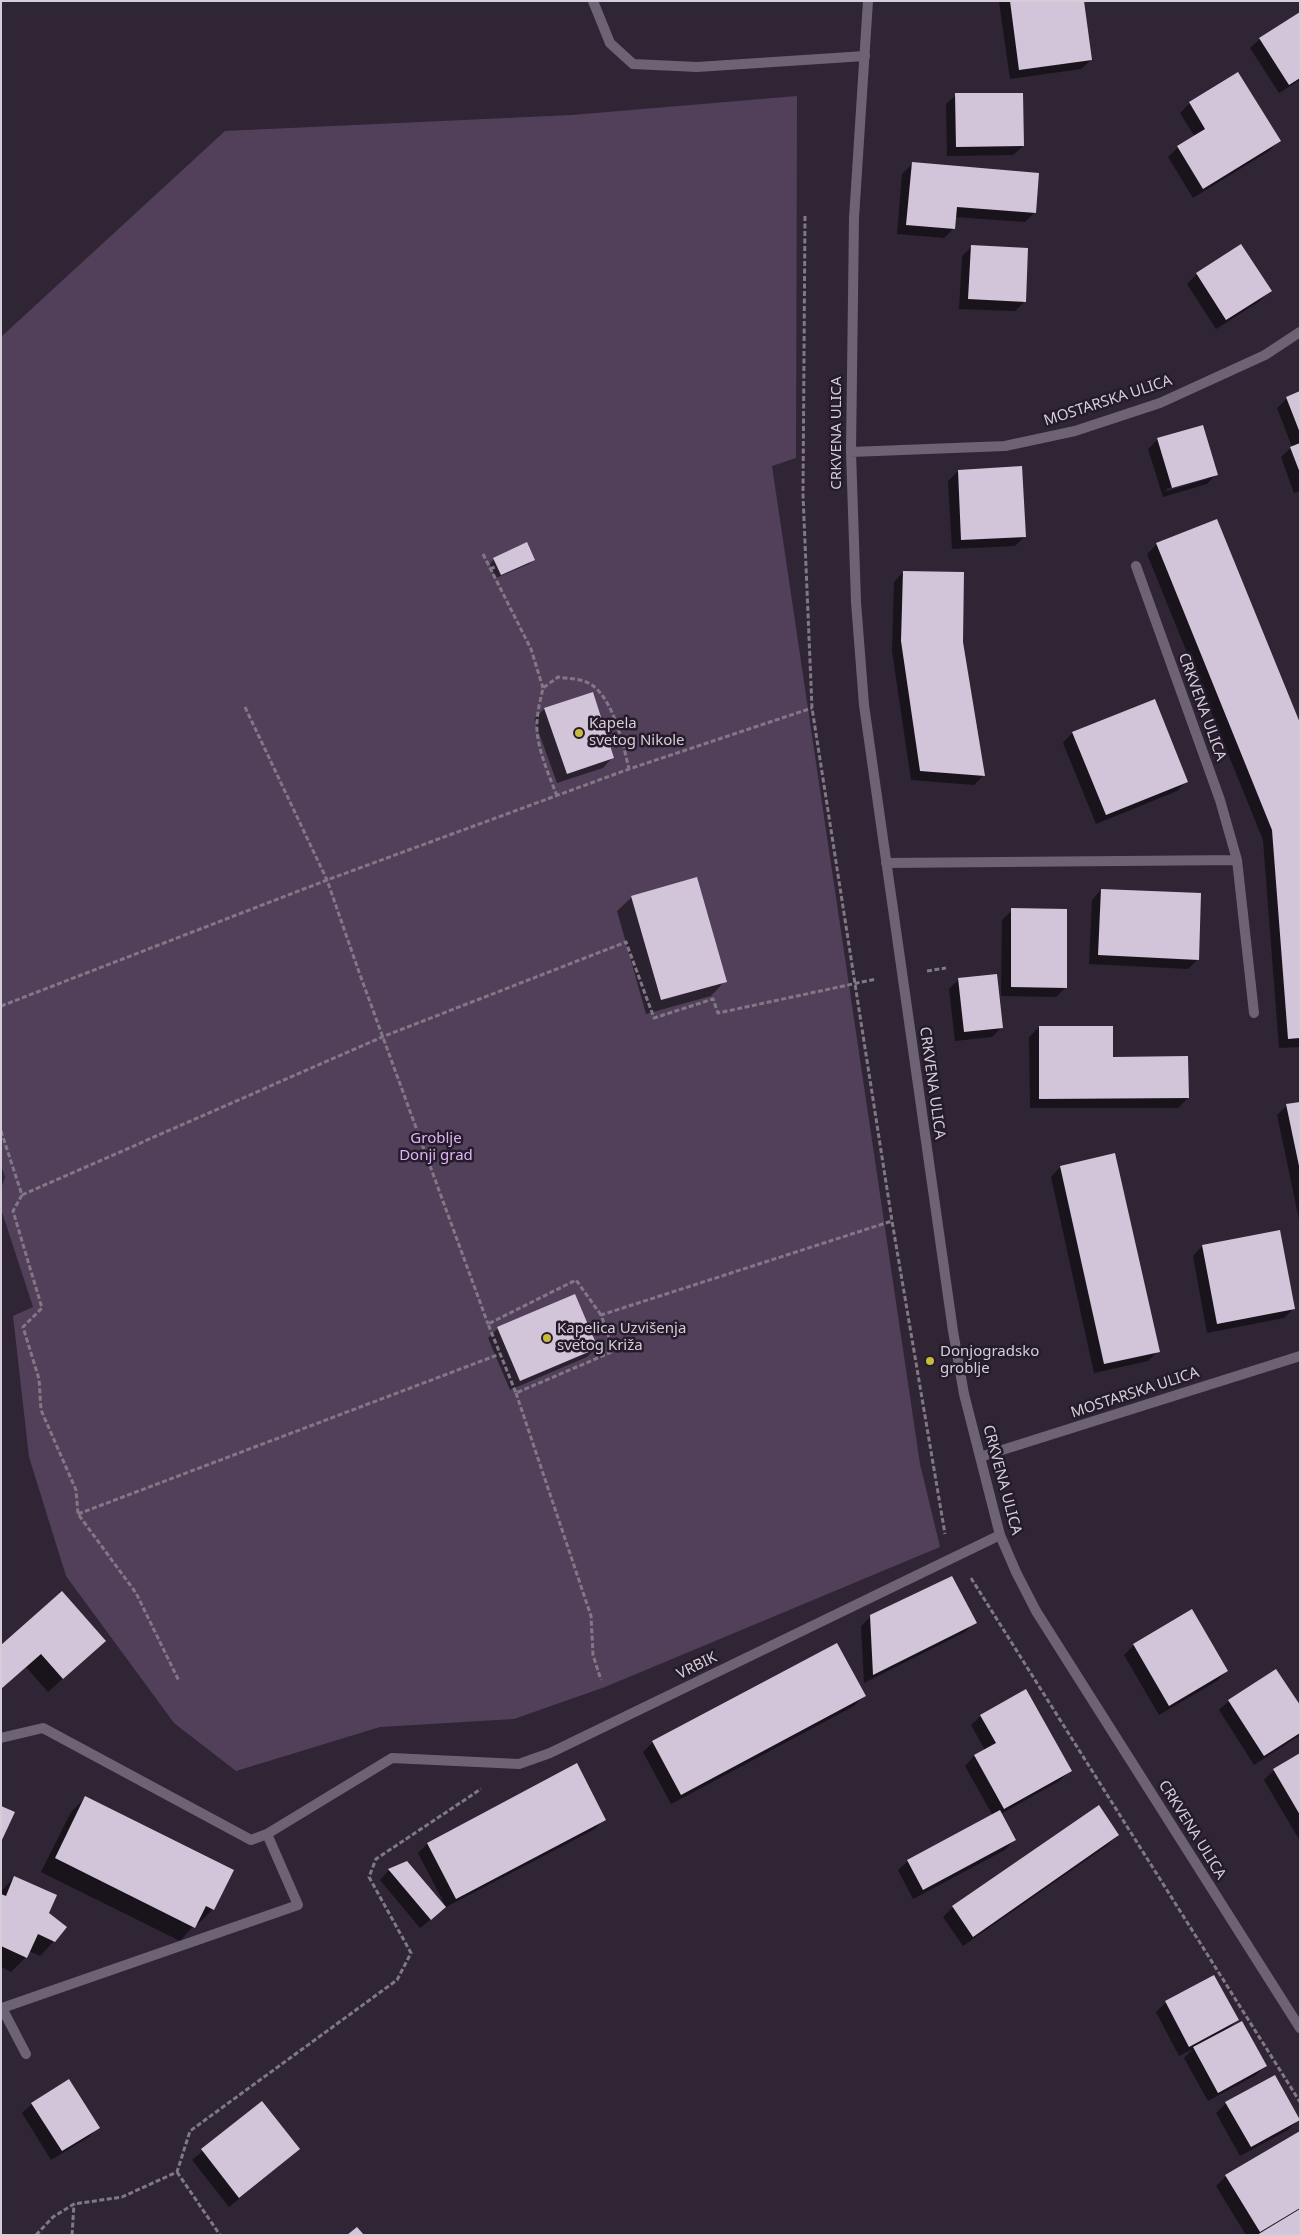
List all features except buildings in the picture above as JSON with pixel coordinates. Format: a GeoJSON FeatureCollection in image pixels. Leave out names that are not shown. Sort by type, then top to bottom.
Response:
{"type":"FeatureCollection","features":[{"type":"Feature","properties":{"kind":"street"},"geometry":{"type":"LineString","coordinates":[[593,1],[610,43],[633,64],[697,67],[865,56]]}},
{"type":"Feature","properties":{"kind":"street","name":"CRKVENA ULICA"},"geometry":{"type":"LineString","coordinates":[[868,1],[854,218],[851,452],[856,602],[864,705],[953,1331],[964,1394],[1000,1535],[1036,1611],[1300,2028]]}},
{"type":"Feature","properties":{"kind":"street","name":"MOSTARSKA ULICA"},"geometry":{"type":"LineString","coordinates":[[851,452],[1005,446],[1075,431],[1160,403],[1265,355],[1300,332]]}},
{"type":"Feature","properties":{"kind":"street","name":"CRKVENA ULICA"},"geometry":{"type":"LineString","coordinates":[[1136,566],[1220,800],[1237,860],[1254,1013]]}},
{"type":"Feature","properties":{"kind":"street"},"geometry":{"type":"LineString","coordinates":[[886,863],[1237,860]]}},
{"type":"Feature","properties":{"kind":"street","name":"MOSTARSKA ULICA"},"geometry":{"type":"LineString","coordinates":[[980,1457],[1300,1356]]}},
{"type":"Feature","properties":{"kind":"street","name":"VRBIK"},"geometry":{"type":"LineString","coordinates":[[267,1834],[392,1758],[519,1764],[550,1754],[1000,1535]]}},
{"type":"Feature","properties":{"kind":"street"},"geometry":{"type":"LineString","coordinates":[[1,1738],[43,1728],[251,1840],[267,1834],[298,1905],[2,2008],[26,2054]]}},
{"type":"Feature","properties":{"kind":"path"},"geometry":{"type":"LineString","coordinates":[[483,554],[530,649],[543,688],[538,711],[537,731],[547,769],[557,796]]}},
{"type":"Feature","properties":{"kind":"path"},"geometry":{"type":"LineString","coordinates":[[490,569],[497,566]]}},
{"type":"Feature","properties":{"kind":"path"},"geometry":{"type":"LineString","coordinates":[[543,688],[558,677],[582,680],[592,685],[607,702],[621,738],[629,769]]}},
{"type":"Feature","properties":{"kind":"path"},"geometry":{"type":"LineString","coordinates":[[245,707],[327,880],[382,1037],[488,1324],[516,1393],[591,1616],[593,1655],[601,1680]]}},
{"type":"Feature","properties":{"kind":"path"},"geometry":{"type":"LineString","coordinates":[[1,1006],[327,880],[629,769],[812,708]]}},
{"type":"Feature","properties":{"kind":"path"},"geometry":{"type":"LineString","coordinates":[[179,1681],[136,1593],[78,1514],[76,1490],[41,1410],[39,1379],[23,1327],[42,1308],[13,1211],[22,1195],[382,1037],[626,942],[654,1018],[713,999],[718,1013],[855,982],[946,968]]}},
{"type":"Feature","properties":{"kind":"path"},"geometry":{"type":"LineString","coordinates":[[1,1131],[22,1195]]}},
{"type":"Feature","properties":{"kind":"path"},"geometry":{"type":"LineString","coordinates":[[601,1315],[892,1221]]}},
{"type":"Feature","properties":{"kind":"path"},"geometry":{"type":"LineString","coordinates":[[488,1324],[576,1280],[601,1315],[614,1351],[516,1393]]}},
{"type":"Feature","properties":{"kind":"path"},"geometry":{"type":"LineString","coordinates":[[78,1514],[500,1354]]}},
{"type":"Feature","properties":{"kind":"path"},"geometry":{"type":"LineString","coordinates":[[36,2235],[53,2217],[74,2204],[122,2197],[177,2172],[190,2131],[397,1980],[411,1954],[369,1877],[376,1859],[519,1764]]}},
{"type":"Feature","properties":{"kind":"path"},"geometry":{"type":"LineString","coordinates":[[177,2172],[220,2235]]}},
{"type":"Feature","properties":{"kind":"path"},"geometry":{"type":"LineString","coordinates":[[72,2235],[74,2204]]}},
{"type":"Feature","properties":{"kind":"green space","name":"Groblje Donji grad"},"geometry":{"type":"Polygon","coordinates":[[[797,96],[796,458],[772,466],[920,1464],[940,1547],[605,1687],[514,1719],[380,1727],[236,1771],[174,1723],[66,1576],[29,1457],[13,1316],[33,1307],[1,1209],[1,1189],[5,1177],[1,1165],[1,337],[225,131],[572,115],[797,96]]]}},
{"type":"Feature","properties":{"kind":"place","name":"Kapela svetog Nikole"},"geometry":{"type":"Point","coordinates":[579,733]}},
{"type":"Feature","properties":{"kind":"place","name":"Kapelica Uzvišenja svetog Križa"},"geometry":{"type":"Point","coordinates":[547,1338]}},
{"type":"Feature","properties":{"kind":"place","name":"Donjogradsko groblje"},"geometry":{"type":"Point","coordinates":[930,1361]}}]}
